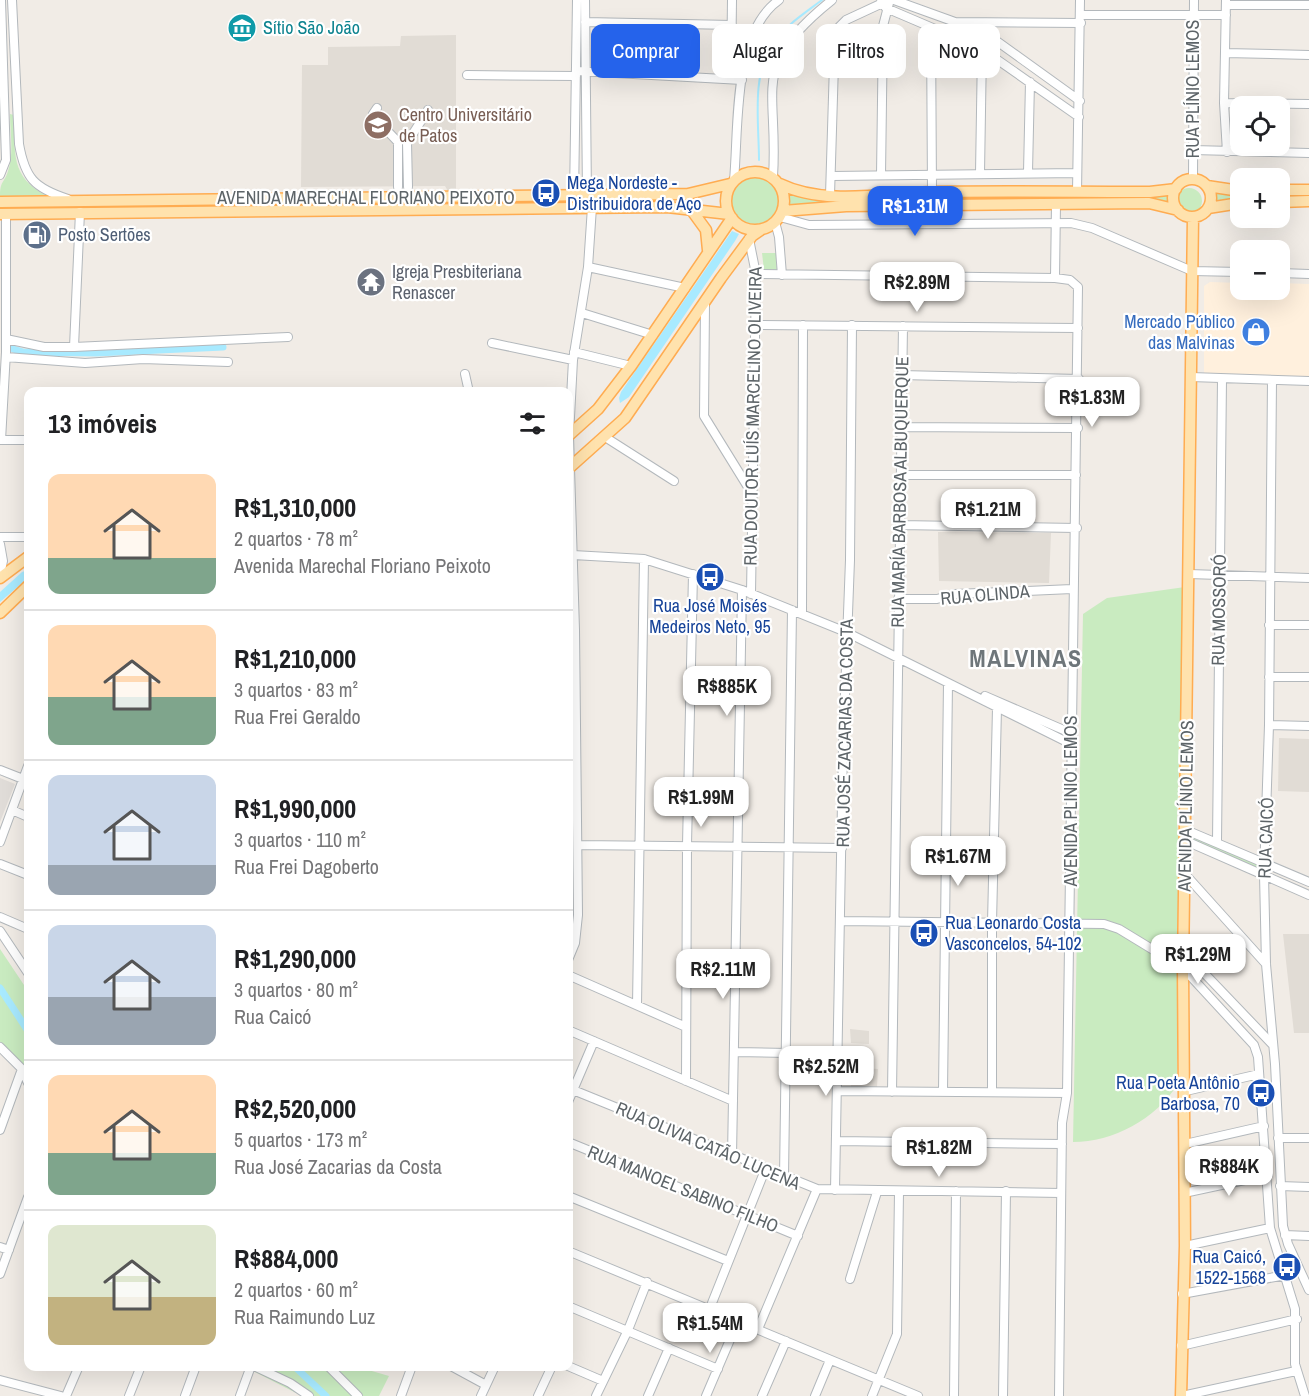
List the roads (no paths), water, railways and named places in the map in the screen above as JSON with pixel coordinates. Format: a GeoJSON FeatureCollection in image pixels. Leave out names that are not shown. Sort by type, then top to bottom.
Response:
{"type":"FeatureCollection","features":[{"type":"Feature","properties":{"kind":"main road"},"geometry":{"type":"LineString","coordinates":[[762,229],[745,228],[730,216],[726,199],[732,182],[745,173],[755,171],[802,193],[830,195],[1176,189]]}},
{"type":"Feature","properties":{"kind":"main road"},"geometry":{"type":"LineString","coordinates":[[1178,210],[1174,200],[1176,189],[1184,181],[1193,179],[1207,186],[1230,189]]}},
{"type":"Feature","properties":{"kind":"main road"},"geometry":{"type":"LineString","coordinates":[[776,181],[784,193],[779,217]]}},
{"type":"Feature","properties":{"kind":"main road","name":"AVENIDA MARECHAL FLORIANO PEIXOTO"},"geometry":{"type":"LineString","coordinates":[[0,202],[688,194],[732,182]]}},
{"type":"Feature","properties":{"kind":"main road"},"geometry":{"type":"LineString","coordinates":[[1207,186],[1211,197],[1208,208]]}},
{"type":"Feature","properties":{"kind":"main road"},"geometry":{"type":"LineString","coordinates":[[1290,190],[1309,190]]}},
{"type":"Feature","properties":{"kind":"main road"},"geometry":{"type":"LineString","coordinates":[[1290,202],[1309,201]]}},
{"type":"Feature","properties":{"kind":"main road"},"geometry":{"type":"LineString","coordinates":[[573,465],[625,418],[749,240],[779,217],[846,206],[1149,203],[1178,210],[1193,217],[1208,208],[1230,205]]}},
{"type":"Feature","properties":{"kind":"main road","name":"AVENIDA MARECHAL FLORIANO PEIXOTO"},"geometry":{"type":"LineString","coordinates":[[3,214],[591,207],[690,208],[730,216]]}},
{"type":"Feature","properties":{"kind":"main road"},"geometry":{"type":"LineString","coordinates":[[690,208],[706,230],[708,252]]}},
{"type":"Feature","properties":{"kind":"main road"},"geometry":{"type":"LineString","coordinates":[[573,432],[598,409],[631,366],[685,288],[730,216]]}},
{"type":"Feature","properties":{"kind":"main road","name":"AVENIDA PLÍNIO LEMOS"},"geometry":{"type":"LineString","coordinates":[[1181,1396],[1185,1246],[1186,1091],[1183,968],[1193,217]]}},
{"type":"Feature","properties":{"kind":"main road"},"geometry":{"type":"LineString","coordinates":[[0,576],[24,560]]}},
{"type":"Feature","properties":{"kind":"main road"},"geometry":{"type":"LineString","coordinates":[[0,613],[24,590]]}},
{"type":"Feature","properties":{"kind":"street"},"geometry":{"type":"LineString","coordinates":[[0,175],[6,160],[2,96],[1,0]]}},
{"type":"Feature","properties":{"kind":"street"},"geometry":{"type":"LineString","coordinates":[[12,0],[19,144],[28,174],[43,190],[71,200]]}},
{"type":"Feature","properties":{"kind":"street"},"geometry":{"type":"LineString","coordinates":[[577,0],[585,22],[579,73],[587,196]]}},
{"type":"Feature","properties":{"kind":"street"},"geometry":{"type":"LineString","coordinates":[[574,196],[581,10],[585,0]]}},
{"type":"Feature","properties":{"kind":"street"},"geometry":{"type":"LineString","coordinates":[[732,0],[732,24]]}},
{"type":"Feature","properties":{"kind":"street"},"geometry":{"type":"LineString","coordinates":[[732,182],[746,53],[756,25],[764,12],[779,0]]}},
{"type":"Feature","properties":{"kind":"street"},"geometry":{"type":"LineString","coordinates":[[776,181],[771,95],[776,63],[790,38],[832,0]]}},
{"type":"Feature","properties":{"kind":"street"},"geometry":{"type":"LineString","coordinates":[[1077,192],[1080,0]]}},
{"type":"Feature","properties":{"kind":"street","name":"RUA PLÍNIO LEMOS"},"geometry":{"type":"LineString","coordinates":[[1193,179],[1194,0]]}},
{"type":"Feature","properties":{"kind":"street"},"geometry":{"type":"LineString","coordinates":[[830,195],[834,31],[846,20],[888,2],[955,22],[998,42],[1080,101]]}},
{"type":"Feature","properties":{"kind":"street"},"geometry":{"type":"LineString","coordinates":[[888,2],[925,24]]}},
{"type":"Feature","properties":{"kind":"street"},"geometry":{"type":"LineString","coordinates":[[881,175],[883,26],[888,2]]}},
{"type":"Feature","properties":{"kind":"street"},"geometry":{"type":"LineString","coordinates":[[1227,152],[1224,103],[1226,2],[1309,5]]}},
{"type":"Feature","properties":{"kind":"street"},"geometry":{"type":"LineString","coordinates":[[955,22],[1226,15]]}},
{"type":"Feature","properties":{"kind":"street"},"geometry":{"type":"LineString","coordinates":[[585,22],[712,25]]}},
{"type":"Feature","properties":{"kind":"street"},"geometry":{"type":"LineString","coordinates":[[1225,54],[1309,55]]}},
{"type":"Feature","properties":{"kind":"street"},"geometry":{"type":"LineString","coordinates":[[1000,61],[1079,117]]}},
{"type":"Feature","properties":{"kind":"street"},"geometry":{"type":"LineString","coordinates":[[467,75],[579,73],[712,77]]}},
{"type":"Feature","properties":{"kind":"street"},"geometry":{"type":"LineString","coordinates":[[731,78],[742,80]]}},
{"type":"Feature","properties":{"kind":"street"},"geometry":{"type":"LineString","coordinates":[[932,78],[932,192]]}},
{"type":"Feature","properties":{"kind":"street"},"geometry":{"type":"LineString","coordinates":[[980,173],[982,78]]}},
{"type":"Feature","properties":{"kind":"street"},"geometry":{"type":"LineString","coordinates":[[1028,172],[1030,82]]}},
{"type":"Feature","properties":{"kind":"street"},"geometry":{"type":"LineString","coordinates":[[2,96],[16,96]]}},
{"type":"Feature","properties":{"kind":"street"},"geometry":{"type":"LineString","coordinates":[[1224,103],[1309,104]]}},
{"type":"Feature","properties":{"kind":"street"},"geometry":{"type":"LineString","coordinates":[[376,108],[374,114],[376,119],[398,142],[398,187]]}},
{"type":"Feature","properties":{"kind":"street"},"geometry":{"type":"LineString","coordinates":[[408,187],[407,143],[428,110]]}},
{"type":"Feature","properties":{"kind":"street"},"geometry":{"type":"LineString","coordinates":[[1192,150],[1309,153]]}},
{"type":"Feature","properties":{"kind":"street"},"geometry":{"type":"LineString","coordinates":[[832,176],[1077,173]]}},
{"type":"Feature","properties":{"kind":"street"},"geometry":{"type":"LineString","coordinates":[[1055,278],[1056,204]]}},
{"type":"Feature","properties":{"kind":"street"},"geometry":{"type":"LineString","coordinates":[[571,387],[573,356],[588,267],[591,207]]}},
{"type":"Feature","properties":{"kind":"street"},"geometry":{"type":"LineString","coordinates":[[74,347],[80,212]]}},
{"type":"Feature","properties":{"kind":"street"},"geometry":{"type":"LineString","coordinates":[[3,214],[6,339],[1,440],[24,440]]}},
{"type":"Feature","properties":{"kind":"street"},"geometry":{"type":"LineString","coordinates":[[782,275],[779,217],[809,225],[1056,222],[1092,228],[1192,270],[1230,272]]}},
{"type":"Feature","properties":{"kind":"street","name":"RUA DOUTOR LUÍS MARCELINO OLIVEIRA"},"geometry":{"type":"LineString","coordinates":[[749,240],[756,274],[751,594]]}},
{"type":"Feature","properties":{"kind":"street"},"geometry":{"type":"LineString","coordinates":[[588,267],[685,288]]}},
{"type":"Feature","properties":{"kind":"street"},"geometry":{"type":"LineString","coordinates":[[1290,273],[1309,274]]}},
{"type":"Feature","properties":{"kind":"street"},"geometry":{"type":"LineString","coordinates":[[756,274],[1055,278],[1070,280],[1078,287],[1077,528],[900,525]]}},
{"type":"Feature","properties":{"kind":"street"},"geometry":{"type":"LineString","coordinates":[[705,304],[704,416],[751,493]]}},
{"type":"Feature","properties":{"kind":"street"},"geometry":{"type":"LineString","coordinates":[[582,313],[653,335]]}},
{"type":"Feature","properties":{"kind":"street"},"geometry":{"type":"LineString","coordinates":[[755,325],[1078,328]]}},
{"type":"Feature","properties":{"kind":"street"},"geometry":{"type":"LineString","coordinates":[[802,614],[803,325]]}},
{"type":"Feature","properties":{"kind":"street","name":"RUA JOSÉ ZACARIAS DA COSTA"},"geometry":{"type":"LineString","coordinates":[[835,1190],[839,1091],[846,632],[850,560],[852,325]]}},
{"type":"Feature","properties":{"kind":"street","name":"RUA MARÍA BARBOSA ALBUQUERQUE"},"geometry":{"type":"LineString","coordinates":[[892,1092],[903,326]]}},
{"type":"Feature","properties":{"kind":"street"},"geometry":{"type":"LineString","coordinates":[[6,339],[44,347],[74,347],[288,337]]}},
{"type":"Feature","properties":{"kind":"street"},"geometry":{"type":"LineString","coordinates":[[492,343],[631,366]]}},
{"type":"Feature","properties":{"kind":"street"},"geometry":{"type":"LineString","coordinates":[[4,354],[85,363],[143,359],[228,362]]}},
{"type":"Feature","properties":{"kind":"street"},"geometry":{"type":"LineString","coordinates":[[465,374],[468,387]]}},
{"type":"Feature","properties":{"kind":"street"},"geometry":{"type":"LineString","coordinates":[[901,375],[1079,379]]}},
{"type":"Feature","properties":{"kind":"street"},"geometry":{"type":"LineString","coordinates":[[1191,377],[1309,381]]}},
{"type":"Feature","properties":{"kind":"street","name":"RUA MOSSORÓ"},"geometry":{"type":"LineString","coordinates":[[1217,842],[1222,379]]}},
{"type":"Feature","properties":{"kind":"street","name":"RUA CAICÓ"},"geometry":{"type":"LineString","coordinates":[[1272,380],[1269,725],[1264,875],[1266,964],[1285,1235],[1309,1288]]}},
{"type":"Feature","properties":{"kind":"street"},"geometry":{"type":"LineString","coordinates":[[901,427],[1078,428]]}},
{"type":"Feature","properties":{"kind":"street"},"geometry":{"type":"LineString","coordinates":[[605,437],[674,481]]}},
{"type":"Feature","properties":{"kind":"street"},"geometry":{"type":"LineString","coordinates":[[901,475],[1076,475]]}},
{"type":"Feature","properties":{"kind":"street","name":"AVENIDA PLINIO LEMOS"},"geometry":{"type":"LineString","coordinates":[[1067,1093],[1073,745],[1072,589],[1077,528]]}},
{"type":"Feature","properties":{"kind":"street"},"geometry":{"type":"LineString","coordinates":[[0,537],[24,537]]}},
{"type":"Feature","properties":{"kind":"street"},"geometry":{"type":"LineString","coordinates":[[0,544],[3,561],[0,576]]}},
{"type":"Feature","properties":{"kind":"street"},"geometry":{"type":"LineString","coordinates":[[573,555],[644,560],[742,590],[846,632],[1073,745]]}},
{"type":"Feature","properties":{"kind":"street"},"geometry":{"type":"LineString","coordinates":[[638,1005],[644,560]]}},
{"type":"Feature","properties":{"kind":"street"},"geometry":{"type":"LineString","coordinates":[[686,1081],[687,845],[693,574]]}},
{"type":"Feature","properties":{"kind":"street"},"geometry":{"type":"LineString","coordinates":[[1190,574],[1309,578]]}},
{"type":"Feature","properties":{"kind":"street","name":"RUA OLINDA"},"geometry":{"type":"LineString","coordinates":[[898,599],[937,599],[955,594],[1072,589]]}},
{"type":"Feature","properties":{"kind":"street"},"geometry":{"type":"LineString","coordinates":[[732,1156],[742,590]]}},
{"type":"Feature","properties":{"kind":"street"},"geometry":{"type":"LineString","coordinates":[[784,1178],[792,610]]}},
{"type":"Feature","properties":{"kind":"street"},"geometry":{"type":"LineString","coordinates":[[1269,625],[1309,625]]}},
{"type":"Feature","properties":{"kind":"street"},"geometry":{"type":"LineString","coordinates":[[897,658],[1073,734]]}},
{"type":"Feature","properties":{"kind":"street"},"geometry":{"type":"LineString","coordinates":[[1269,677],[1309,677]]}},
{"type":"Feature","properties":{"kind":"street"},"geometry":{"type":"LineString","coordinates":[[943,1091],[948,683]]}},
{"type":"Feature","properties":{"kind":"street"},"geometry":{"type":"LineString","coordinates":[[992,1092],[992,923],[997,708]]}},
{"type":"Feature","properties":{"kind":"street"},"geometry":{"type":"LineString","coordinates":[[1269,725],[1309,726]]}},
{"type":"Feature","properties":{"kind":"street"},"geometry":{"type":"LineString","coordinates":[[0,770],[23,779],[1,839]]}},
{"type":"Feature","properties":{"kind":"street"},"geometry":{"type":"LineString","coordinates":[[12,810],[24,815]]}},
{"type":"Feature","properties":{"kind":"street"},"geometry":{"type":"LineString","coordinates":[[573,825],[578,845],[573,891],[578,932],[573,945]]}},
{"type":"Feature","properties":{"kind":"street"},"geometry":{"type":"LineString","coordinates":[[1186,836],[1217,842],[1309,882]]}},
{"type":"Feature","properties":{"kind":"street"},"geometry":{"type":"LineString","coordinates":[[1186,836],[1309,895]]}},
{"type":"Feature","properties":{"kind":"street"},"geometry":{"type":"LineString","coordinates":[[578,845],[737,845],[842,848]]}},
{"type":"Feature","properties":{"kind":"street"},"geometry":{"type":"LineString","coordinates":[[0,864],[24,873]]}},
{"type":"Feature","properties":{"kind":"street"},"geometry":{"type":"LineString","coordinates":[[1185,874],[1266,964]]}},
{"type":"Feature","properties":{"kind":"street"},"geometry":{"type":"LineString","coordinates":[[0,917],[24,926]]}},
{"type":"Feature","properties":{"kind":"street"},"geometry":{"type":"LineString","coordinates":[[841,921],[1104,924],[1171,959],[1183,968],[1254,1045],[1260,1074],[1270,1228],[1286,1275],[1297,1319],[1296,1371],[1305,1396]]}},
{"type":"Feature","properties":{"kind":"street"},"geometry":{"type":"LineString","coordinates":[[0,931],[24,966]]}},
{"type":"Feature","properties":{"kind":"street"},"geometry":{"type":"LineString","coordinates":[[1171,959],[1184,952],[1272,1044]]}},
{"type":"Feature","properties":{"kind":"street"},"geometry":{"type":"LineString","coordinates":[[573,977],[686,1027]]}},
{"type":"Feature","properties":{"kind":"street"},"geometry":{"type":"LineString","coordinates":[[573,1032],[733,1101]]}},
{"type":"Feature","properties":{"kind":"street"},"geometry":{"type":"LineString","coordinates":[[573,1090],[594,1041]]}},
{"type":"Feature","properties":{"kind":"street"},"geometry":{"type":"LineString","coordinates":[[0,1047],[24,1074]]}},
{"type":"Feature","properties":{"kind":"street"},"geometry":{"type":"LineString","coordinates":[[735,1052],[839,1054]]}},
{"type":"Feature","properties":{"kind":"street"},"geometry":{"type":"LineString","coordinates":[[0,1130],[22,1070]]}},
{"type":"Feature","properties":{"kind":"street"},"geometry":{"type":"LineString","coordinates":[[1186,1091],[1260,1074]]}},
{"type":"Feature","properties":{"kind":"street","name":"RUA OLIVIA CATÃO LUCENA"},"geometry":{"type":"LineString","coordinates":[[573,1090],[817,1190],[1061,1193]]}},
{"type":"Feature","properties":{"kind":"street"},"geometry":{"type":"LineString","coordinates":[[839,1091],[1067,1093],[1062,1123],[1059,1396]]}},
{"type":"Feature","properties":{"kind":"street"},"geometry":{"type":"LineString","coordinates":[[1185,1144],[1264,1126]]}},
{"type":"Feature","properties":{"kind":"street"},"geometry":{"type":"LineString","coordinates":[[1278,1138],[1309,1138]]}},
{"type":"Feature","properties":{"kind":"street"},"geometry":{"type":"LineString","coordinates":[[838,1141],[1062,1144]]}},
{"type":"Feature","properties":{"kind":"street","name":"RUA MANOEL SABINO FILHO"},"geometry":{"type":"LineString","coordinates":[[573,1144],[798,1236]]}},
{"type":"Feature","properties":{"kind":"street"},"geometry":{"type":"LineString","coordinates":[[710,1308],[765,1170]]}},
{"type":"Feature","properties":{"kind":"street"},"geometry":{"type":"LineString","coordinates":[[1184,1193],[1268,1175]]}},
{"type":"Feature","properties":{"kind":"street"},"geometry":{"type":"LineString","coordinates":[[1280,1186],[1309,1187]]}},
{"type":"Feature","properties":{"kind":"street"},"geometry":{"type":"LineString","coordinates":[[758,1329],[817,1190]]}},
{"type":"Feature","properties":{"kind":"street"},"geometry":{"type":"LineString","coordinates":[[954,1396],[956,1191]]}},
{"type":"Feature","properties":{"kind":"street"},"geometry":{"type":"LineString","coordinates":[[1003,1396],[1006,1191]]}},
{"type":"Feature","properties":{"kind":"street"},"geometry":{"type":"LineString","coordinates":[[850,1279],[877,1192]]}},
{"type":"Feature","properties":{"kind":"street"},"geometry":{"type":"LineString","coordinates":[[872,1396],[897,1334],[899,1192]]}},
{"type":"Feature","properties":{"kind":"street"},"geometry":{"type":"LineString","coordinates":[[573,1198],[729,1261]]}},
{"type":"Feature","properties":{"kind":"street"},"geometry":{"type":"LineString","coordinates":[[0,1274],[4,1248],[24,1206]]}},
{"type":"Feature","properties":{"kind":"street"},"geometry":{"type":"LineString","coordinates":[[1185,1246],[1270,1228]]}},
{"type":"Feature","properties":{"kind":"street"},"geometry":{"type":"LineString","coordinates":[[1285,1235],[1309,1236]]}},
{"type":"Feature","properties":{"kind":"street"},"geometry":{"type":"LineString","coordinates":[[573,1253],[918,1396]]}},
{"type":"Feature","properties":{"kind":"street"},"geometry":{"type":"LineString","coordinates":[[1182,1294],[1286,1275]]}},
{"type":"Feature","properties":{"kind":"street"},"geometry":{"type":"LineString","coordinates":[[596,1396],[628,1330],[647,1282]]}},
{"type":"Feature","properties":{"kind":"street"},"geometry":{"type":"LineString","coordinates":[[573,1308],[718,1369]]}},
{"type":"Feature","properties":{"kind":"street"},"geometry":{"type":"LineString","coordinates":[[1181,1346],[1297,1319]]}},
{"type":"Feature","properties":{"kind":"street"},"geometry":{"type":"LineString","coordinates":[[706,1396],[738,1321]]}},
{"type":"Feature","properties":{"kind":"street"},"geometry":{"type":"LineString","coordinates":[[762,1396],[786,1341]]}},
{"type":"Feature","properties":{"kind":"street"},"geometry":{"type":"LineString","coordinates":[[648,1396],[669,1348]]}},
{"type":"Feature","properties":{"kind":"street"},"geometry":{"type":"LineString","coordinates":[[815,1396],[830,1360]]}},
{"type":"Feature","properties":{"kind":"street"},"geometry":{"type":"LineString","coordinates":[[573,1368],[603,1381]]}},
{"type":"Feature","properties":{"kind":"street"},"geometry":{"type":"LineString","coordinates":[[66,1396],[77,1371]]}},
{"type":"Feature","properties":{"kind":"street"},"geometry":{"type":"LineString","coordinates":[[129,1396],[139,1371]]}},
{"type":"Feature","properties":{"kind":"street"},"geometry":{"type":"LineString","coordinates":[[185,1396],[193,1371]]}},
{"type":"Feature","properties":{"kind":"street"},"geometry":{"type":"LineString","coordinates":[[240,1396],[251,1371]]}},
{"type":"Feature","properties":{"kind":"street"},"geometry":{"type":"LineString","coordinates":[[262,1371],[299,1393],[309,1396]]}},
{"type":"Feature","properties":{"kind":"street"},"geometry":{"type":"LineString","coordinates":[[333,1371],[358,1396]]}},
{"type":"Feature","properties":{"kind":"street"},"geometry":{"type":"LineString","coordinates":[[401,1396],[410,1371]]}},
{"type":"Feature","properties":{"kind":"street"},"geometry":{"type":"LineString","coordinates":[[460,1371],[486,1385]]}},
{"type":"Feature","properties":{"kind":"street"},"geometry":{"type":"LineString","coordinates":[[481,1396],[493,1371]]}},
{"type":"Feature","properties":{"kind":"street"},"geometry":{"type":"LineString","coordinates":[[538,1396],[550,1371]]}},
{"type":"Feature","properties":{"kind":"street"},"geometry":{"type":"LineString","coordinates":[[1181,1396],[1296,1371]]}},
{"type":"Feature","properties":{"kind":"street"},"geometry":{"type":"LineString","coordinates":[[0,1380],[61,1396]]}},
{"type":"Feature","properties":{"kind":"water"},"geometry":{"type":"Polygon","coordinates":[[[732,231],[739,234],[735,241],[629,397],[620,403],[621,392],[732,231]]]}},
{"type":"Feature","properties":{"kind":"water"},"geometry":{"type":"Polygon","coordinates":[[[24,571],[24,581],[0,602],[0,592],[24,571]]]}},
{"type":"Feature","properties":{"kind":"waterway"},"geometry":{"type":"LineString","coordinates":[[759,160],[759,84],[766,55],[784,31],[822,0]]}},
{"type":"Feature","properties":{"kind":"waterway"},"geometry":{"type":"LineString","coordinates":[[13,349],[23,352],[96,353],[223,347]]}},
{"type":"Feature","properties":{"kind":"waterway"},"geometry":{"type":"LineString","coordinates":[[0,988],[24,1025]]}},
{"type":"Feature","properties":{"kind":"waterway"},"geometry":{"type":"LineString","coordinates":[[299,1371],[326,1396]]}},
{"type":"Feature","properties":{"kind":"place","name":"Sítio São João"},"geometry":{"type":"Point","coordinates":[242,28]}},
{"type":"Feature","properties":{"kind":"place","name":"Centro Universitário de Patos"},"geometry":{"type":"Point","coordinates":[378,125]}},
{"type":"Feature","properties":{"kind":"place","name":"Mega Nordeste - Distribuidora de Aço"},"geometry":{"type":"Point","coordinates":[546,193]}},
{"type":"Feature","properties":{"kind":"place","name":"Posto Sertões"},"geometry":{"type":"Point","coordinates":[37,235]}},
{"type":"Feature","properties":{"kind":"place","name":"Igreja Presbiteriana Renascer"},"geometry":{"type":"Point","coordinates":[371,282]}},
{"type":"Feature","properties":{"kind":"place","name":"Mercado Público das Malvinas"},"geometry":{"type":"Point","coordinates":[1256,332]}},
{"type":"Feature","properties":{"kind":"place","name":"Rua José Moisés Medeiros Neto, 95"},"geometry":{"type":"Point","coordinates":[710,577]}},
{"type":"Feature","properties":{"kind":"place","name":"Rua Leonardo Costa Vasconcelos, 54-102"},"geometry":{"type":"Point","coordinates":[924,933]}},
{"type":"Feature","properties":{"kind":"place","name":"Rua Poeta Antônio Barbosa, 70"},"geometry":{"type":"Point","coordinates":[1261,1093]}},
{"type":"Feature","properties":{"kind":"place","name":"Rua Caicó, 1522-1568"},"geometry":{"type":"Point","coordinates":[1287,1267]}},
{"type":"Feature","properties":{"kind":"district","name":"MALVINAS"},"geometry":{"type":"Point","coordinates":[1026,659]}}]}
